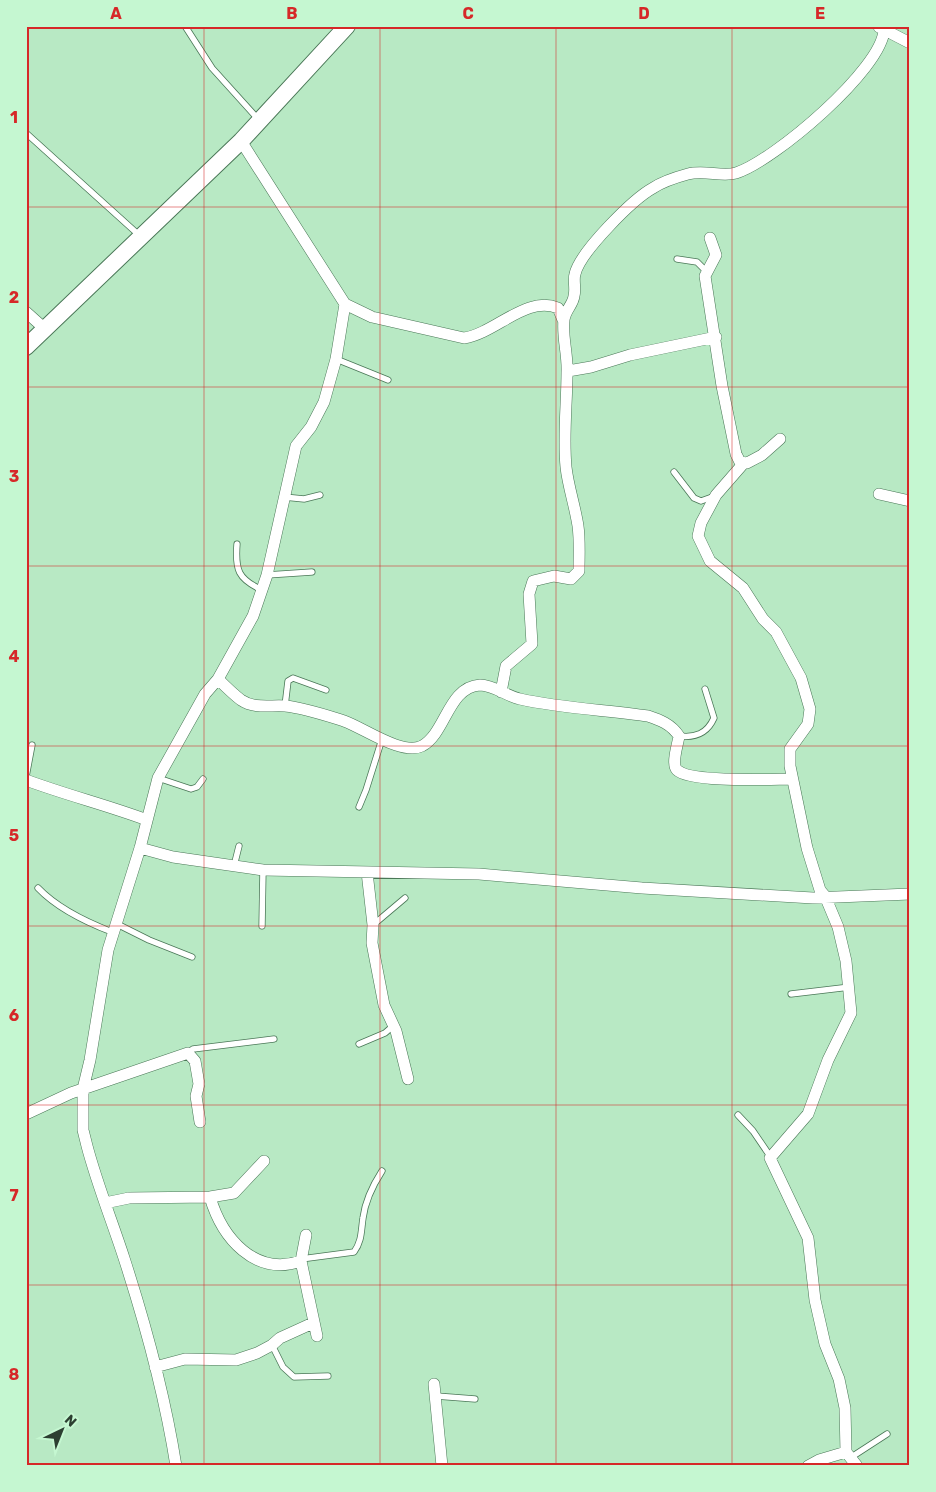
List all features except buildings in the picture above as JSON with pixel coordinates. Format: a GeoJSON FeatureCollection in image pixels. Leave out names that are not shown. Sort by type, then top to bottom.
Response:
{"type":"FeatureCollection","features":[{"type":"Feature","properties":{"kind":"street"},"geometry":{"type":"LineString","coordinates":[[26,347],[241,141],[347,26]]}},
{"type":"Feature","properties":{"kind":"street"},"geometry":{"type":"LineString","coordinates":[[881,28],[910,43]]}},
{"type":"Feature","properties":{"kind":"street"},"geometry":{"type":"LineString","coordinates":[[501,692],[506,666],[532,644],[530,594],[532,581],[554,576],[572,579],[579,571],[578,526],[566,469],[564,438],[568,370],[564,320],[567,309],[574,300],[574,274],[579,265],[618,216],[652,188],[687,174],[701,172],[734,174],[760,163],[789,143],[851,84],[875,56],[884,39],[881,28]]}},
{"type":"Feature","properties":{"kind":"street"},"geometry":{"type":"LineString","coordinates":[[241,141],[345,304],[372,317],[464,338],[479,336],[514,315],[540,305],[548,304],[558,308],[564,320]]}},
{"type":"Feature","properties":{"kind":"street"},"geometry":{"type":"LineString","coordinates":[[710,238],[716,255],[705,276],[716,336],[722,386],[736,454],[744,464]]}},
{"type":"Feature","properties":{"kind":"street"},"geometry":{"type":"LineString","coordinates":[[176,1466],[168,1416],[155,1367],[83,1130],[83,1090],[114,928],[140,848],[158,778],[205,694],[218,679],[253,616],[267,575],[296,446],[311,427],[324,402],[336,359],[345,304]]}},
{"type":"Feature","properties":{"kind":"street"},"geometry":{"type":"LineString","coordinates":[[26,312],[45,329]]}},
{"type":"Feature","properties":{"kind":"street"},"geometry":{"type":"LineString","coordinates":[[568,370],[591,367],[630,355],[716,336]]}},
{"type":"Feature","properties":{"kind":"street"},"geometry":{"type":"LineString","coordinates":[[780,438],[762,455],[744,464],[716,495],[701,523],[698,536],[710,561],[743,588],[763,619],[776,632],[801,678],[810,709],[808,724],[790,749],[792,779],[807,848],[820,890],[825,896],[838,927],[850,987],[851,1013],[828,1060],[808,1114],[770,1156],[770,1161],[808,1238],[815,1300],[825,1344],[839,1380],[845,1408],[851,1459],[819,1460],[808,1466]]}},
{"type":"Feature","properties":{"kind":"street"},"geometry":{"type":"LineString","coordinates":[[879,494],[910,501]]}},
{"type":"Feature","properties":{"kind":"street"},"geometry":{"type":"LineString","coordinates":[[218,679],[242,700],[258,706],[285,706],[346,722],[382,739],[408,748],[421,746],[432,738],[454,702],[467,689],[480,685],[518,698],[648,716],[661,720],[674,728],[679,736],[674,765],[677,770],[686,774],[720,779],[792,779]]}},
{"type":"Feature","properties":{"kind":"street"},"geometry":{"type":"LineString","coordinates":[[26,778],[72,797],[147,820]]}},
{"type":"Feature","properties":{"kind":"street"},"geometry":{"type":"LineString","coordinates":[[140,848],[173,857],[263,870],[479,874],[652,889],[813,898],[825,896],[910,894]]}},
{"type":"Feature","properties":{"kind":"street"},"geometry":{"type":"LineString","coordinates":[[367,872],[372,943],[384,1006],[396,1032],[408,1079]]}},
{"type":"Feature","properties":{"kind":"street"},"geometry":{"type":"LineString","coordinates":[[26,1114],[83,1090],[188,1053],[195,1061],[199,1084],[196,1096],[200,1122]]}},
{"type":"Feature","properties":{"kind":"street"},"geometry":{"type":"LineString","coordinates":[[105,1203],[129,1198],[210,1198],[234,1193],[264,1161]]}},
{"type":"Feature","properties":{"kind":"street"},"geometry":{"type":"LineString","coordinates":[[210,1198],[220,1226],[250,1256],[262,1262],[284,1266],[301,1260]]}},
{"type":"Feature","properties":{"kind":"street"},"geometry":{"type":"LineString","coordinates":[[306,1236],[301,1260],[316,1336]]}},
{"type":"Feature","properties":{"kind":"street"},"geometry":{"type":"LineString","coordinates":[[155,1367],[185,1359],[236,1360],[272,1345],[280,1338],[313,1324]]}},
{"type":"Feature","properties":{"kind":"street"},"geometry":{"type":"LineString","coordinates":[[434,1384],[442,1466]]}},
{"type":"Feature","properties":{"kind":"lane"},"geometry":{"type":"LineString","coordinates":[[185,26],[212,68],[260,121]]}},
{"type":"Feature","properties":{"kind":"lane"},"geometry":{"type":"LineString","coordinates":[[26,132],[141,237]]}},
{"type":"Feature","properties":{"kind":"lane"},"geometry":{"type":"LineString","coordinates":[[676,259],[697,262],[706,271]]}},
{"type":"Feature","properties":{"kind":"lane"},"geometry":{"type":"LineString","coordinates":[[336,359],[388,380]]}},
{"type":"Feature","properties":{"kind":"lane"},"geometry":{"type":"LineString","coordinates":[[674,472],[694,498],[701,501],[716,495]]}},
{"type":"Feature","properties":{"kind":"lane"},"geometry":{"type":"LineString","coordinates":[[284,497],[304,499],[320,495]]}},
{"type":"Feature","properties":{"kind":"lane"},"geometry":{"type":"LineString","coordinates":[[238,544],[236,558],[238,571],[247,582],[262,590]]}},
{"type":"Feature","properties":{"kind":"lane"},"geometry":{"type":"LineString","coordinates":[[267,575],[312,572]]}},
{"type":"Feature","properties":{"kind":"lane"},"geometry":{"type":"LineString","coordinates":[[285,706],[288,681],[293,678],[326,690]]}},
{"type":"Feature","properties":{"kind":"lane"},"geometry":{"type":"LineString","coordinates":[[679,736],[691,737],[706,731],[712,724],[714,718],[705,689]]}},
{"type":"Feature","properties":{"kind":"lane"},"geometry":{"type":"LineString","coordinates":[[358,806],[366,790],[382,739]]}},
{"type":"Feature","properties":{"kind":"lane"},"geometry":{"type":"LineString","coordinates":[[26,778],[32,745]]}},
{"type":"Feature","properties":{"kind":"lane"},"geometry":{"type":"LineString","coordinates":[[158,778],[191,788],[197,787],[203,779]]}},
{"type":"Feature","properties":{"kind":"lane"},"geometry":{"type":"LineString","coordinates":[[234,866],[239,846]]}},
{"type":"Feature","properties":{"kind":"lane"},"geometry":{"type":"LineString","coordinates":[[262,926],[263,870]]}},
{"type":"Feature","properties":{"kind":"lane"},"geometry":{"type":"LineString","coordinates":[[38,888],[55,904],[93,924],[114,928],[192,957]]}},
{"type":"Feature","properties":{"kind":"lane"},"geometry":{"type":"LineString","coordinates":[[372,925],[405,898]]}},
{"type":"Feature","properties":{"kind":"lane"},"geometry":{"type":"LineString","coordinates":[[791,994],[850,987]]}},
{"type":"Feature","properties":{"kind":"lane"},"geometry":{"type":"LineString","coordinates":[[359,1044],[385,1033],[393,1026]]}},
{"type":"Feature","properties":{"kind":"lane"},"geometry":{"type":"LineString","coordinates":[[188,1053],[193,1049],[274,1039]]}},
{"type":"Feature","properties":{"kind":"lane"},"geometry":{"type":"LineString","coordinates":[[738,1115],[753,1131],[770,1156]]}},
{"type":"Feature","properties":{"kind":"lane"},"geometry":{"type":"LineString","coordinates":[[301,1260],[354,1252],[360,1242],[366,1206],[376,1180],[382,1171]]}},
{"type":"Feature","properties":{"kind":"lane"},"geometry":{"type":"LineString","coordinates":[[272,1345],[283,1368],[294,1377],[328,1376]]}},
{"type":"Feature","properties":{"kind":"lane"},"geometry":{"type":"LineString","coordinates":[[436,1396],[474,1399]]}},
{"type":"Feature","properties":{"kind":"lane"},"geometry":{"type":"LineString","coordinates":[[851,1459],[887,1434]]}}]}
